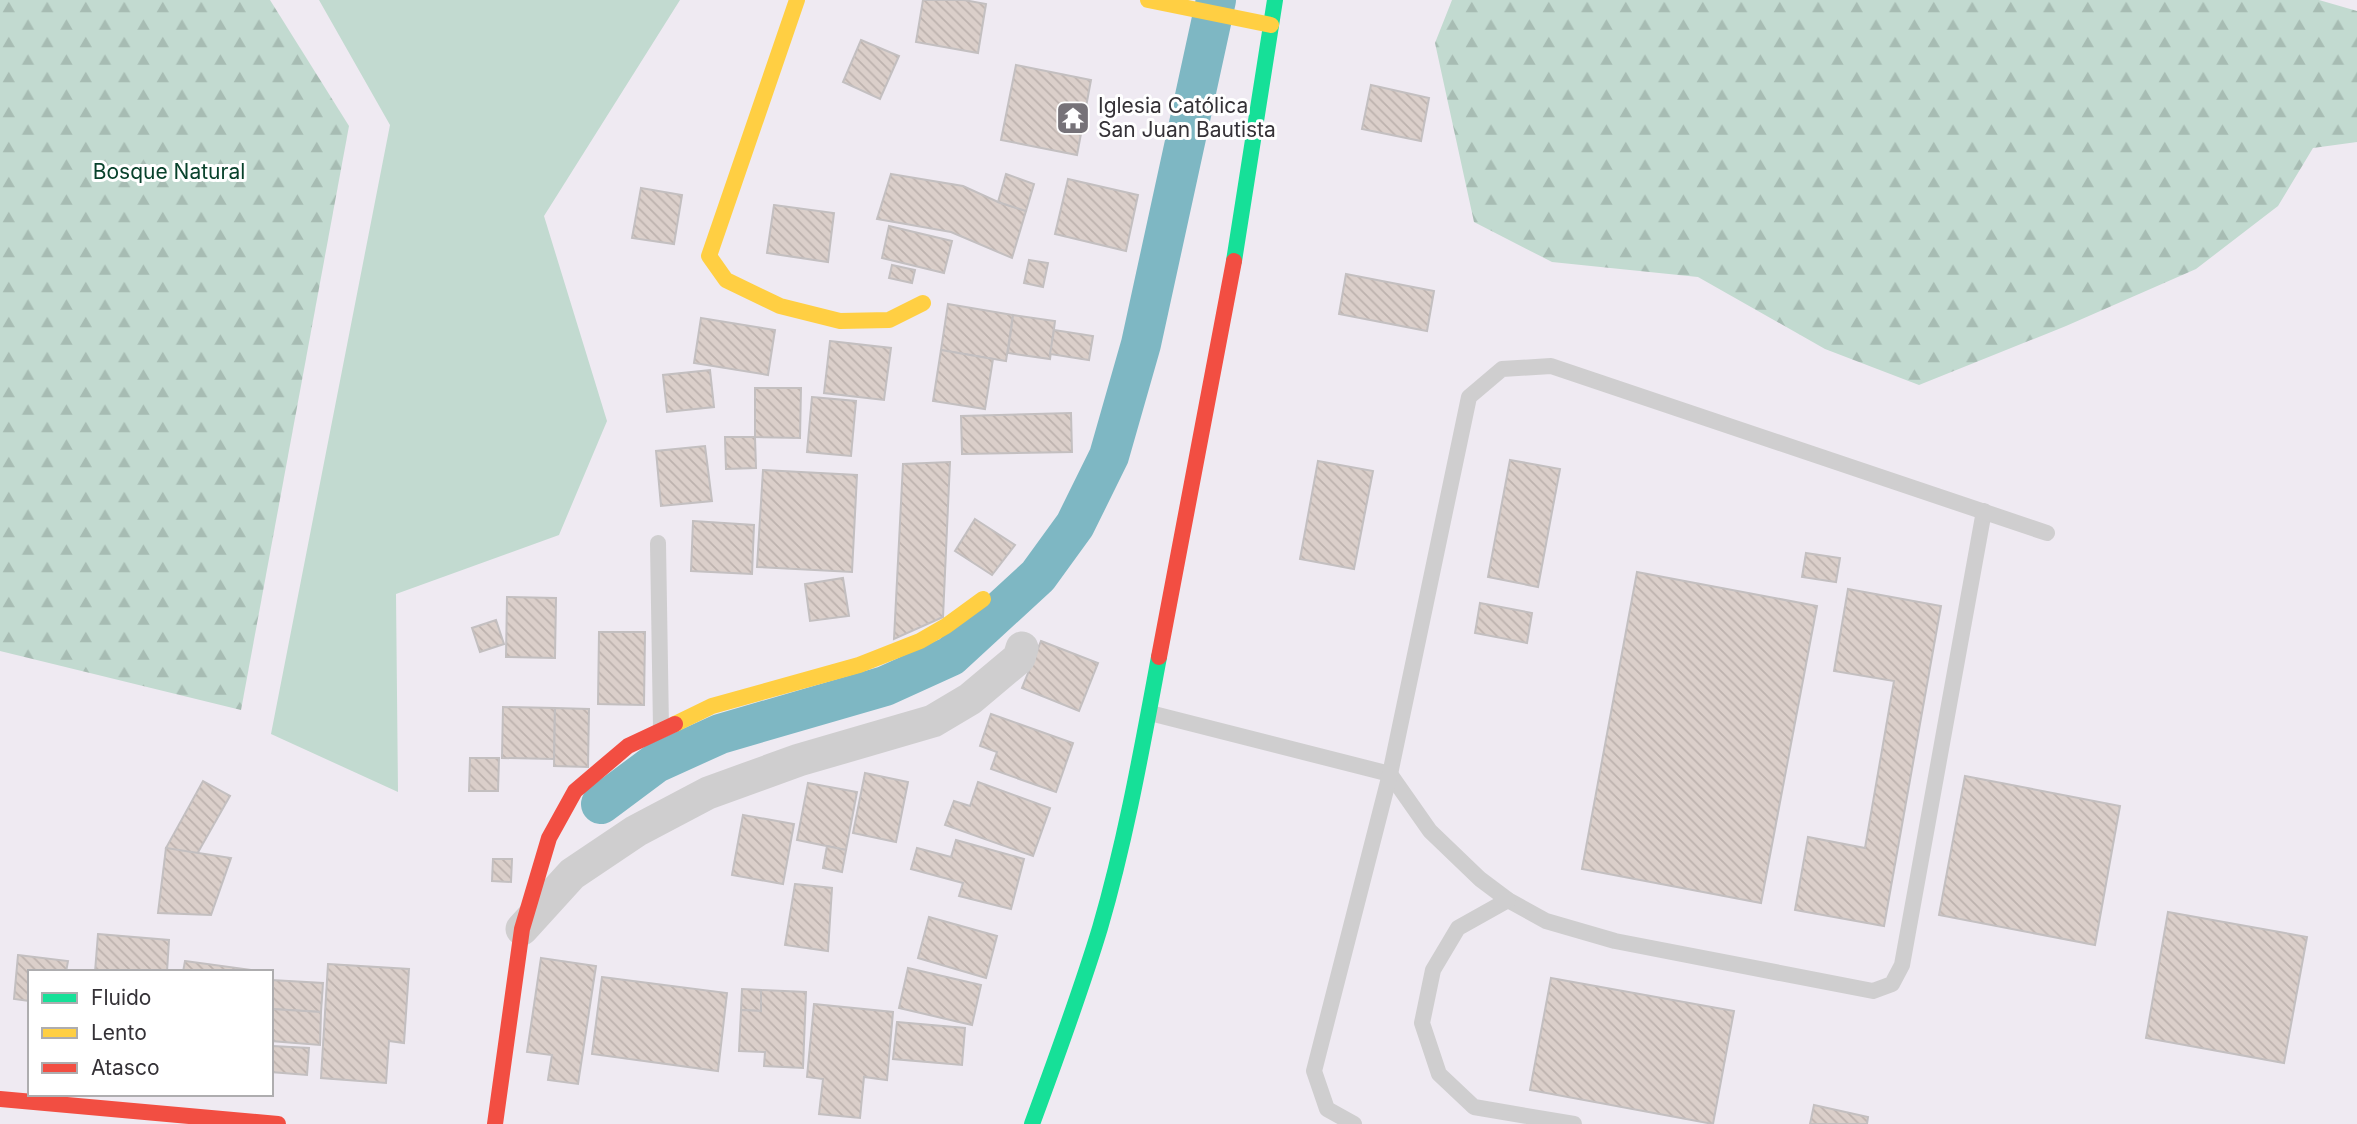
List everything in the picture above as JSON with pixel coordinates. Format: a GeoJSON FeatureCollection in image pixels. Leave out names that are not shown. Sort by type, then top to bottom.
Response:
{"type":"FeatureCollection","features":[{"type":"Feature","properties":{"kind":"street"},"geometry":{"type":"LineString","coordinates":[[797,0],[709,256],[726,280],[780,306],[840,321],[889,320],[923,303]]}},
{"type":"Feature","properties":{"kind":"street"},"geometry":{"type":"LineString","coordinates":[[1148,0],[1271,25]]}},
{"type":"Feature","properties":{"kind":"street"},"geometry":{"type":"LineString","coordinates":[[1032,1124],[1100,927],[1130,811],[1226,310],[1275,0]]}},
{"type":"Feature","properties":{"kind":"street"},"geometry":{"type":"LineString","coordinates":[[495,1124],[522,929],[549,838],[575,791],[628,746],[712,706],[859,665],[919,641],[946,626],[983,599]]}},
{"type":"Feature","properties":{"kind":"street"},"geometry":{"type":"LineString","coordinates":[[522,929],[572,874],[636,831],[708,793],[799,760],[933,721],[970,699],[1019,658],[1022,648]]}},
{"type":"Feature","properties":{"kind":"street"},"geometry":{"type":"LineString","coordinates":[[0,1099],[278,1124]]}},
{"type":"Feature","properties":{"kind":"lane"},"geometry":{"type":"LineString","coordinates":[[1354,1124],[1327,1109],[1314,1071],[1390,774],[1469,397],[1502,369],[1551,366],[2047,533]]}},
{"type":"Feature","properties":{"kind":"lane"},"geometry":{"type":"LineString","coordinates":[[1150,713],[1390,774],[1430,831],[1480,879],[1508,900],[1546,921],[1615,941],[1873,991],[1892,984],[1902,965],[1984,512]]}},
{"type":"Feature","properties":{"kind":"lane"},"geometry":{"type":"LineString","coordinates":[[659,543],[661,730]]}},
{"type":"Feature","properties":{"kind":"lane"},"geometry":{"type":"LineString","coordinates":[[1508,900],[1458,928],[1433,970],[1422,1023],[1439,1074],[1474,1107],[1574,1124]]}},
{"type":"Feature","properties":{"kind":"green space","name":"Bosque Natural"},"geometry":{"type":"Polygon","coordinates":[[[0,0],[270,0],[349,126],[241,710],[0,651],[0,0]]]}},
{"type":"Feature","properties":{"kind":"green space"},"geometry":{"type":"Polygon","coordinates":[[[319,0],[680,0],[544,216],[607,421],[559,535],[396,594],[398,792],[271,734],[390,125],[319,0]]]}},
{"type":"Feature","properties":{"kind":"green space"},"geometry":{"type":"Polygon","coordinates":[[[1452,0],[2319,0],[2357,11],[2357,142],[2313,148],[2278,206],[2196,269],[2066,326],[1919,385],[1825,349],[1698,277],[1552,262],[1474,222],[1435,43],[1452,0]]]}},
{"type":"Feature","properties":{"kind":"building"},"geometry":{"type":"Polygon","coordinates":[[[923,0],[964,0],[986,4],[978,53],[916,42],[923,0]]]}},
{"type":"Feature","properties":{"kind":"building"},"geometry":{"type":"Polygon","coordinates":[[[861,40],[899,56],[880,99],[843,82],[861,40]]]}},
{"type":"Feature","properties":{"kind":"building"},"geometry":{"type":"Polygon","coordinates":[[[1016,65],[1091,80],[1077,155],[1001,140],[1016,65]]]}},
{"type":"Feature","properties":{"kind":"building"},"geometry":{"type":"Polygon","coordinates":[[[1371,85],[1429,98],[1421,141],[1362,129],[1371,85]]]}},
{"type":"Feature","properties":{"kind":"building"},"geometry":{"type":"Polygon","coordinates":[[[891,174],[963,186],[1026,211],[1012,258],[951,232],[877,219],[891,174]]]}},
{"type":"Feature","properties":{"kind":"building"},"geometry":{"type":"Polygon","coordinates":[[[1006,174],[1034,184],[1026,211],[998,202],[1006,174]]]}},
{"type":"Feature","properties":{"kind":"building"},"geometry":{"type":"Polygon","coordinates":[[[1068,179],[1138,195],[1126,251],[1055,234],[1068,179]]]}},
{"type":"Feature","properties":{"kind":"building"},"geometry":{"type":"Polygon","coordinates":[[[641,188],[682,195],[674,244],[632,238],[641,188]]]}},
{"type":"Feature","properties":{"kind":"building"},"geometry":{"type":"Polygon","coordinates":[[[774,205],[834,213],[828,262],[767,253],[774,205]]]}},
{"type":"Feature","properties":{"kind":"building"},"geometry":{"type":"Polygon","coordinates":[[[889,226],[952,241],[944,273],[882,258],[889,226]]]}},
{"type":"Feature","properties":{"kind":"building"},"geometry":{"type":"Polygon","coordinates":[[[1029,260],[1048,263],[1043,287],[1024,283],[1029,260]]]}},
{"type":"Feature","properties":{"kind":"building"},"geometry":{"type":"Polygon","coordinates":[[[892,265],[915,270],[912,283],[889,278],[892,265]]]}},
{"type":"Feature","properties":{"kind":"building"},"geometry":{"type":"Polygon","coordinates":[[[1346,274],[1434,291],[1427,331],[1339,314],[1346,274]]]}},
{"type":"Feature","properties":{"kind":"building"},"geometry":{"type":"Polygon","coordinates":[[[948,304],[1013,315],[1006,361],[941,350],[948,304]]]}},
{"type":"Feature","properties":{"kind":"building"},"geometry":{"type":"Polygon","coordinates":[[[1013,315],[1055,321],[1050,359],[1008,353],[1013,315]]]}},
{"type":"Feature","properties":{"kind":"building"},"geometry":{"type":"Polygon","coordinates":[[[701,318],[775,330],[768,375],[694,363],[701,318]]]}},
{"type":"Feature","properties":{"kind":"building"},"geometry":{"type":"Polygon","coordinates":[[[1054,330],[1093,336],[1089,360],[1050,354],[1054,330]]]}},
{"type":"Feature","properties":{"kind":"building"},"geometry":{"type":"Polygon","coordinates":[[[830,341],[891,348],[884,400],[824,393],[830,341]]]}},
{"type":"Feature","properties":{"kind":"building"},"geometry":{"type":"Polygon","coordinates":[[[941,350],[993,359],[985,409],[933,401],[941,350]]]}},
{"type":"Feature","properties":{"kind":"building"},"geometry":{"type":"Polygon","coordinates":[[[710,370],[714,407],[667,412],[663,375],[710,370]]]}},
{"type":"Feature","properties":{"kind":"building"},"geometry":{"type":"Polygon","coordinates":[[[755,388],[801,388],[800,438],[755,437],[755,388]]]}},
{"type":"Feature","properties":{"kind":"building"},"geometry":{"type":"Polygon","coordinates":[[[812,397],[856,401],[851,456],[807,452],[812,397]]]}},
{"type":"Feature","properties":{"kind":"building"},"geometry":{"type":"Polygon","coordinates":[[[1071,413],[1072,452],[962,454],[961,416],[1071,413]]]}},
{"type":"Feature","properties":{"kind":"building"},"geometry":{"type":"Polygon","coordinates":[[[725,437],[755,437],[756,468],[726,469],[725,437]]]}},
{"type":"Feature","properties":{"kind":"building"},"geometry":{"type":"Polygon","coordinates":[[[705,446],[712,501],[661,506],[656,451],[705,446]]]}},
{"type":"Feature","properties":{"kind":"building"},"geometry":{"type":"Polygon","coordinates":[[[1510,460],[1560,469],[1538,587],[1488,577],[1510,460]]]}},
{"type":"Feature","properties":{"kind":"building"},"geometry":{"type":"Polygon","coordinates":[[[1318,461],[1373,471],[1354,569],[1300,559],[1318,461]]]}},
{"type":"Feature","properties":{"kind":"building"},"geometry":{"type":"Polygon","coordinates":[[[950,462],[943,617],[894,639],[903,464],[950,462]]]}},
{"type":"Feature","properties":{"kind":"building"},"geometry":{"type":"Polygon","coordinates":[[[763,470],[857,475],[852,572],[757,567],[763,470]]]}},
{"type":"Feature","properties":{"kind":"building"},"geometry":{"type":"Polygon","coordinates":[[[975,519],[1015,545],[992,575],[955,551],[975,519]]]}},
{"type":"Feature","properties":{"kind":"building"},"geometry":{"type":"Polygon","coordinates":[[[693,521],[754,525],[752,574],[691,571],[693,521]]]}},
{"type":"Feature","properties":{"kind":"building"},"geometry":{"type":"Polygon","coordinates":[[[1806,553],[1840,558],[1836,582],[1802,577],[1806,553]]]}},
{"type":"Feature","properties":{"kind":"building"},"geometry":{"type":"Polygon","coordinates":[[[1637,572],[1817,606],[1761,903],[1582,869],[1637,572]]]}},
{"type":"Feature","properties":{"kind":"building"},"geometry":{"type":"Polygon","coordinates":[[[843,578],[849,616],[810,621],[805,584],[843,578]]]}},
{"type":"Feature","properties":{"kind":"building"},"geometry":{"type":"Polygon","coordinates":[[[1848,589],[1941,606],[1884,926],[1795,910],[1808,837],[1865,848],[1894,681],[1834,671],[1848,589]]]}},
{"type":"Feature","properties":{"kind":"building"},"geometry":{"type":"Polygon","coordinates":[[[507,597],[556,598],[555,658],[506,657],[507,597]]]}},
{"type":"Feature","properties":{"kind":"building"},"geometry":{"type":"Polygon","coordinates":[[[1480,603],[1532,613],[1527,643],[1475,633],[1480,603]]]}},
{"type":"Feature","properties":{"kind":"building"},"geometry":{"type":"Polygon","coordinates":[[[496,620],[504,644],[480,652],[472,628],[496,620]]]}},
{"type":"Feature","properties":{"kind":"building"},"geometry":{"type":"Polygon","coordinates":[[[599,632],[645,632],[644,705],[598,704],[599,632]]]}},
{"type":"Feature","properties":{"kind":"building"},"geometry":{"type":"Polygon","coordinates":[[[1041,641],[1098,663],[1079,711],[1022,688],[1041,641]]]}},
{"type":"Feature","properties":{"kind":"building"},"geometry":{"type":"Polygon","coordinates":[[[503,707],[555,708],[554,759],[502,758],[503,707]]]}},
{"type":"Feature","properties":{"kind":"building"},"geometry":{"type":"Polygon","coordinates":[[[555,708],[589,709],[588,767],[554,766],[555,708]]]}},
{"type":"Feature","properties":{"kind":"building"},"geometry":{"type":"Polygon","coordinates":[[[991,714],[1073,743],[1056,792],[991,769],[997,752],[980,746],[991,714]]]}},
{"type":"Feature","properties":{"kind":"building"},"geometry":{"type":"Polygon","coordinates":[[[470,758],[499,758],[498,791],[469,791],[470,758]]]}},
{"type":"Feature","properties":{"kind":"building"},"geometry":{"type":"Polygon","coordinates":[[[865,773],[908,782],[896,842],[853,833],[865,773]]]}},
{"type":"Feature","properties":{"kind":"building"},"geometry":{"type":"Polygon","coordinates":[[[1965,776],[2120,806],[2095,945],[1939,915],[1965,776]]]}},
{"type":"Feature","properties":{"kind":"building"},"geometry":{"type":"Polygon","coordinates":[[[203,781],[230,796],[192,863],[166,848],[203,781]]]}},
{"type":"Feature","properties":{"kind":"building"},"geometry":{"type":"Polygon","coordinates":[[[978,782],[1050,808],[1033,856],[945,825],[954,801],[970,806],[978,782]]]}},
{"type":"Feature","properties":{"kind":"building"},"geometry":{"type":"Polygon","coordinates":[[[808,783],[857,792],[846,850],[797,840],[808,783]]]}},
{"type":"Feature","properties":{"kind":"building"},"geometry":{"type":"Polygon","coordinates":[[[743,815],[794,824],[783,884],[732,875],[743,815]]]}},
{"type":"Feature","properties":{"kind":"building"},"geometry":{"type":"Polygon","coordinates":[[[956,840],[1024,859],[1011,909],[959,896],[963,883],[911,869],[917,848],[951,857],[956,840]]]}},
{"type":"Feature","properties":{"kind":"building"},"geometry":{"type":"Polygon","coordinates":[[[827,846],[846,850],[842,872],[823,868],[827,846]]]}},
{"type":"Feature","properties":{"kind":"building"},"geometry":{"type":"Polygon","coordinates":[[[166,848],[231,858],[211,915],[158,913],[166,848]]]}},
{"type":"Feature","properties":{"kind":"building"},"geometry":{"type":"Polygon","coordinates":[[[493,859],[512,859],[511,882],[492,881],[493,859]]]}},
{"type":"Feature","properties":{"kind":"building"},"geometry":{"type":"Polygon","coordinates":[[[795,884],[832,888],[828,951],[785,945],[795,884]]]}},
{"type":"Feature","properties":{"kind":"building"},"geometry":{"type":"Polygon","coordinates":[[[2168,912],[2307,937],[2284,1063],[2146,1038],[2168,912]]]}},
{"type":"Feature","properties":{"kind":"building"},"geometry":{"type":"Polygon","coordinates":[[[929,917],[997,936],[986,978],[918,958],[929,917]]]}},
{"type":"Feature","properties":{"kind":"building"},"geometry":{"type":"Polygon","coordinates":[[[98,934],[169,940],[167,970],[95,970],[98,934]]]}},
{"type":"Feature","properties":{"kind":"building"},"geometry":{"type":"Polygon","coordinates":[[[18,955],[68,961],[66,970],[28,970],[28,1001],[14,999],[18,955]]]}},
{"type":"Feature","properties":{"kind":"building"},"geometry":{"type":"Polygon","coordinates":[[[541,958],[596,966],[578,1084],[548,1080],[552,1055],[527,1052],[541,958]]]}},
{"type":"Feature","properties":{"kind":"building"},"geometry":{"type":"Polygon","coordinates":[[[185,961],[252,970],[183,970],[185,961]]]}},
{"type":"Feature","properties":{"kind":"building"},"geometry":{"type":"Polygon","coordinates":[[[328,964],[409,969],[404,1043],[389,1041],[386,1083],[321,1078],[328,964]]]}},
{"type":"Feature","properties":{"kind":"building"},"geometry":{"type":"Polygon","coordinates":[[[908,968],[981,985],[972,1025],[899,1008],[908,968]]]}},
{"type":"Feature","properties":{"kind":"building"},"geometry":{"type":"Polygon","coordinates":[[[602,977],[727,993],[718,1071],[592,1054],[602,977]]]}},
{"type":"Feature","properties":{"kind":"building"},"geometry":{"type":"Polygon","coordinates":[[[1551,978],[1734,1011],[1713,1124],[1530,1090],[1551,978]]]}},
{"type":"Feature","properties":{"kind":"building"},"geometry":{"type":"Polygon","coordinates":[[[273,980],[323,983],[321,1012],[273,1009],[273,980]]]}},
{"type":"Feature","properties":{"kind":"building"},"geometry":{"type":"Polygon","coordinates":[[[742,989],[761,990],[761,1011],[741,1010],[742,989]]]}},
{"type":"Feature","properties":{"kind":"building"},"geometry":{"type":"Polygon","coordinates":[[[761,990],[806,992],[803,1068],[764,1066],[765,1052],[739,1051],[741,1010],[761,1011],[761,990]]]}},
{"type":"Feature","properties":{"kind":"building"},"geometry":{"type":"Polygon","coordinates":[[[814,1004],[893,1012],[887,1080],[864,1077],[860,1118],[819,1114],[823,1079],[807,1077],[814,1004]]]}},
{"type":"Feature","properties":{"kind":"building"},"geometry":{"type":"Polygon","coordinates":[[[273,1009],[321,1012],[320,1045],[273,1041],[273,1009]]]}},
{"type":"Feature","properties":{"kind":"building"},"geometry":{"type":"Polygon","coordinates":[[[897,1022],[965,1028],[962,1065],[893,1059],[897,1022]]]}},
{"type":"Feature","properties":{"kind":"building"},"geometry":{"type":"Polygon","coordinates":[[[273,1046],[309,1048],[307,1075],[273,1072],[273,1046]]]}},
{"type":"Feature","properties":{"kind":"building"},"geometry":{"type":"Polygon","coordinates":[[[1814,1105],[1868,1117],[1867,1124],[1810,1124],[1814,1105]]]}},
{"type":"Feature","properties":{"kind":"waterway"},"geometry":{"type":"LineString","coordinates":[[601,804],[656,763],[720,734],[885,686],[951,656],[1038,576],[1075,525],[1109,456],[1141,344],[1216,0]]}},
{"type":"Feature","properties":{"kind":"traffic: fast"},"geometry":{"type":"LineString","coordinates":[[1234,261],[1275,0]]}},
{"type":"Feature","properties":{"kind":"traffic: fast"},"geometry":{"type":"LineString","coordinates":[[1032,1124],[1084,977],[1109,895],[1133,793],[1159,657]]}},
{"type":"Feature","properties":{"kind":"traffic: slow"},"geometry":{"type":"LineString","coordinates":[[797,0],[709,256],[726,280],[780,306],[840,321],[889,320],[923,303]]}},
{"type":"Feature","properties":{"kind":"traffic: slow"},"geometry":{"type":"LineString","coordinates":[[1148,0],[1271,25]]}},
{"type":"Feature","properties":{"kind":"traffic: slow"},"geometry":{"type":"LineString","coordinates":[[675,724],[712,706],[859,665],[920,641],[983,599]]}},
{"type":"Feature","properties":{"kind":"traffic: jam"},"geometry":{"type":"LineString","coordinates":[[1159,657],[1234,261]]}},
{"type":"Feature","properties":{"kind":"traffic: jam"},"geometry":{"type":"LineString","coordinates":[[495,1124],[522,929],[549,838],[575,791],[628,746],[675,724]]}},
{"type":"Feature","properties":{"kind":"traffic: jam"},"geometry":{"type":"LineString","coordinates":[[0,1099],[278,1124]]}},
{"type":"Feature","properties":{"kind":"place","name":"Iglesia Católica San Juan Bautista"},"geometry":{"type":"Point","coordinates":[1073,118]}}]}
